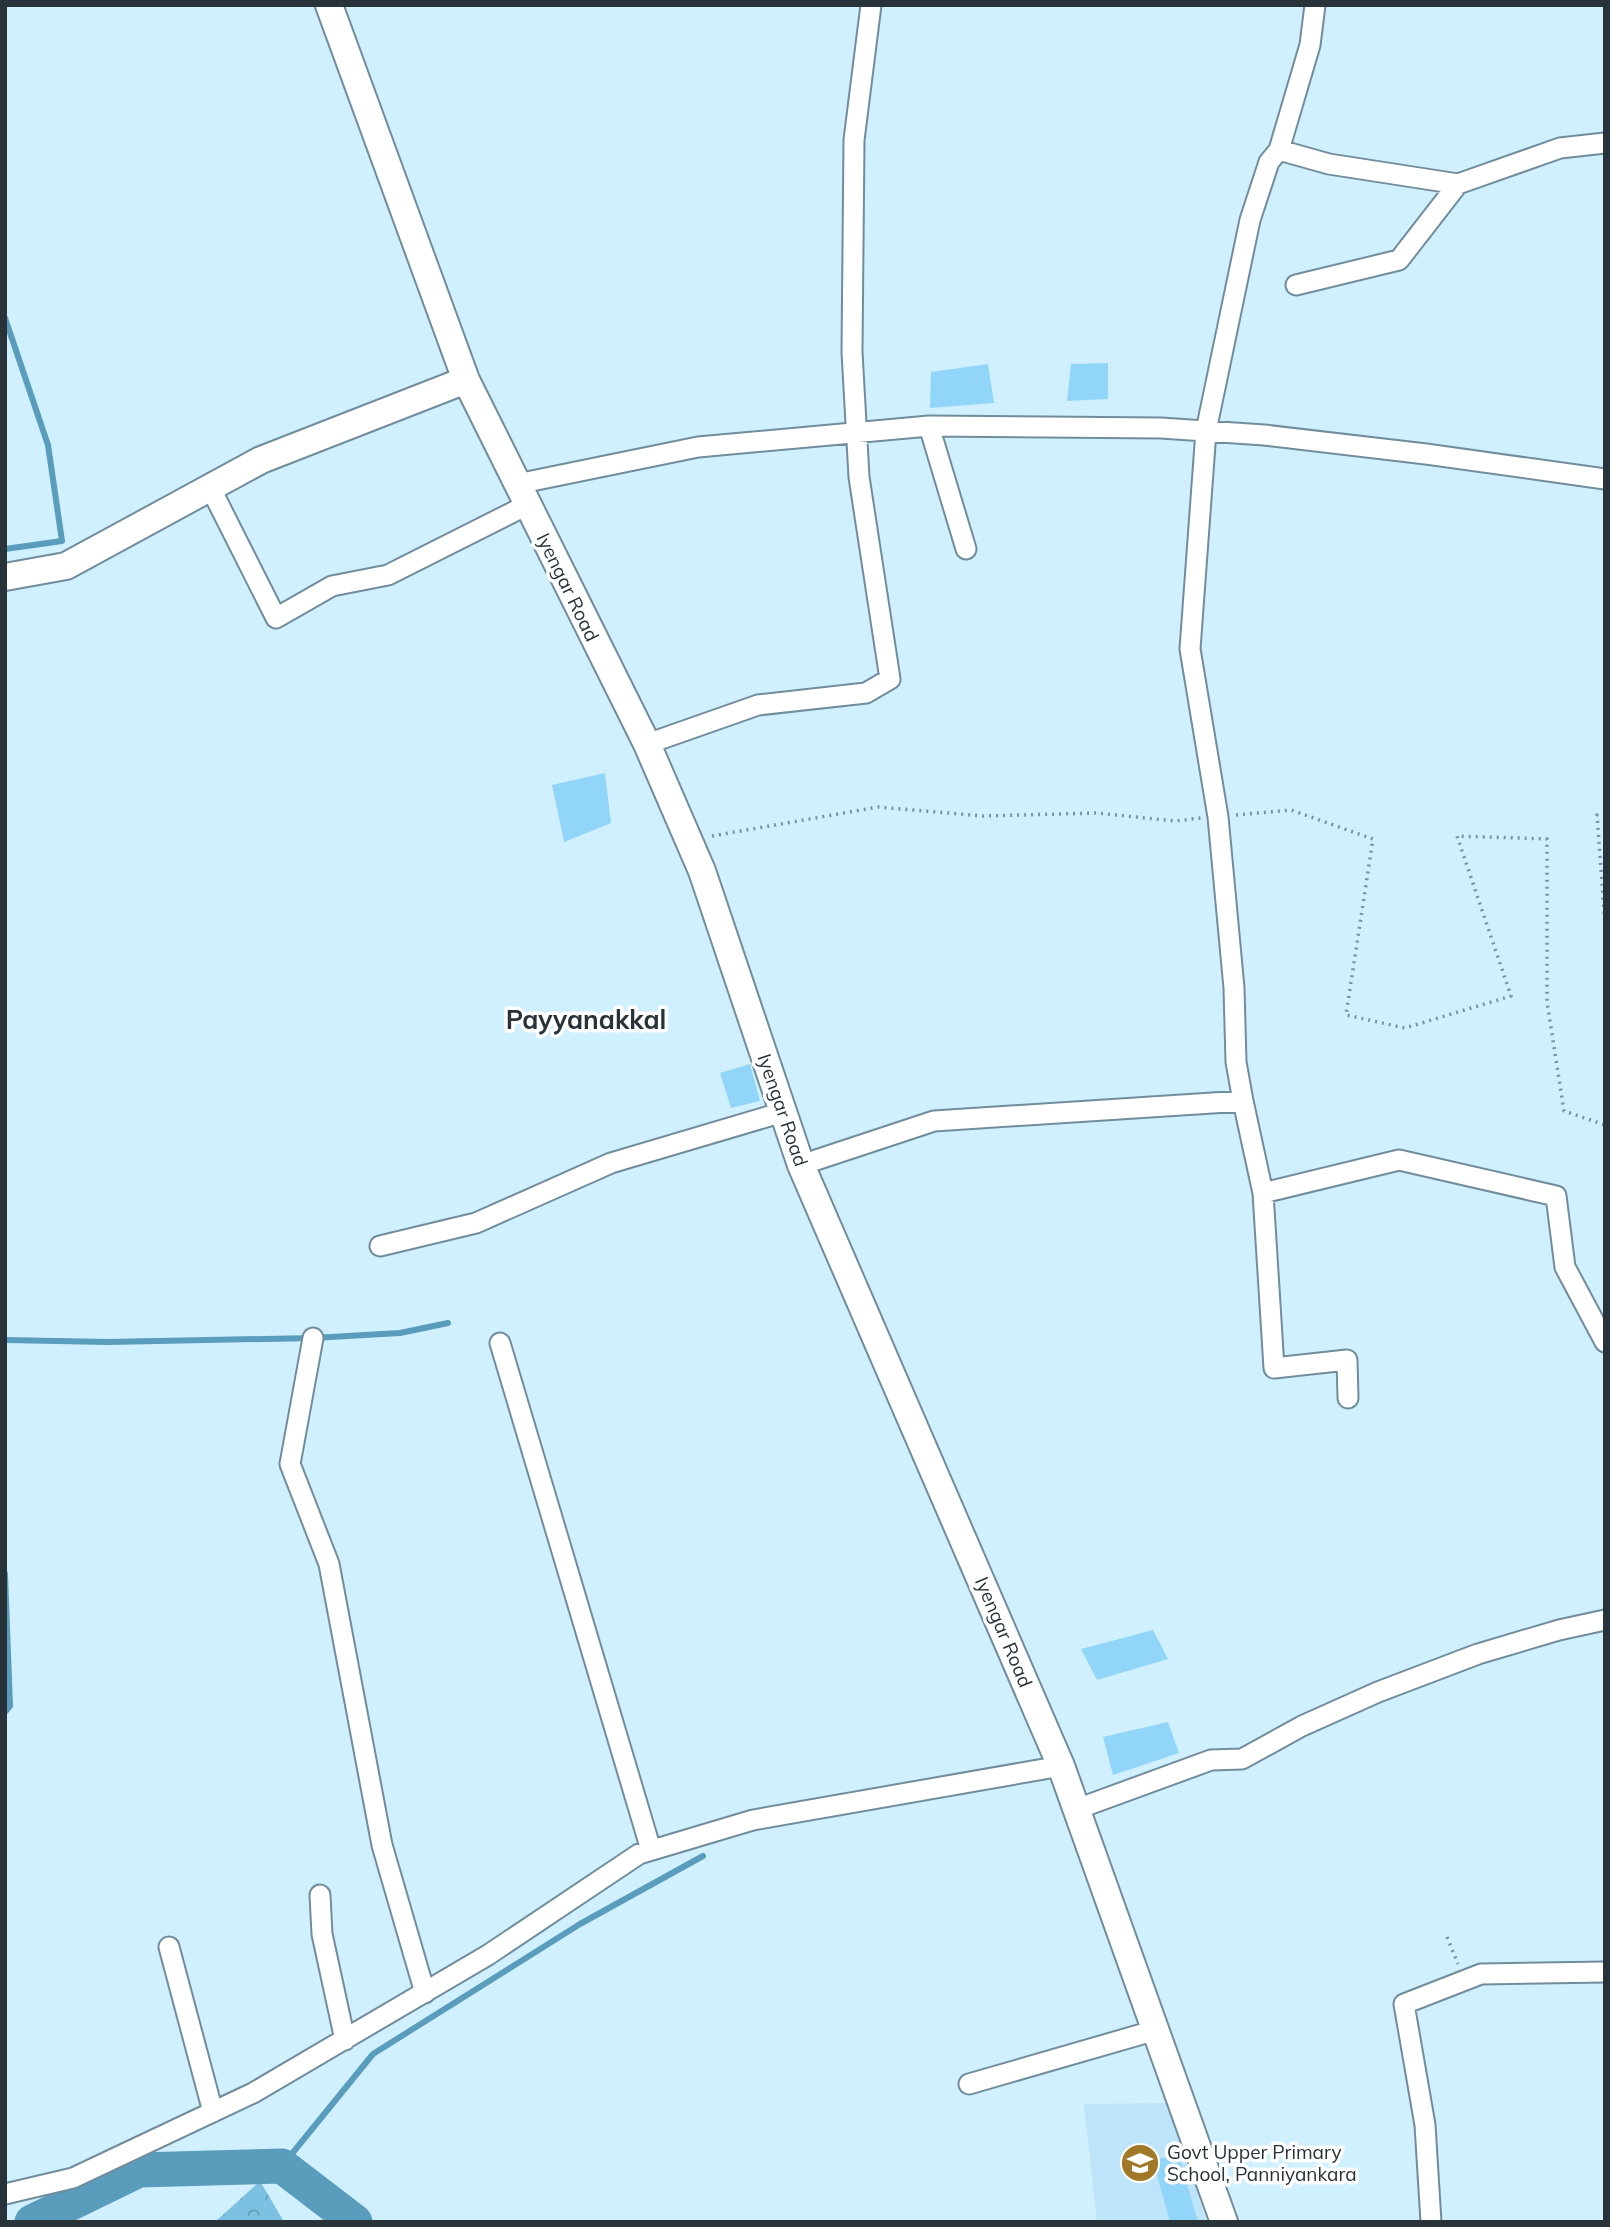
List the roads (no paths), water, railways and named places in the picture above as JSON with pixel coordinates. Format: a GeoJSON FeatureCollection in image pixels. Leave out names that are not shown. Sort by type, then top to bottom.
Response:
{"type":"FeatureCollection","features":[{"type":"Feature","properties":{"kind":"main road","name":"Iyengar Road"},"geometry":{"type":"LineString","coordinates":[[329,5],[466,380],[647,744],[702,870],[801,1165],[1061,1766],[1224,2222]]}},
{"type":"Feature","properties":{"kind":"main road"},"geometry":{"type":"LineString","coordinates":[[5,577],[66,566],[261,460],[466,380]]}},
{"type":"Feature","properties":{"kind":"street"},"geometry":{"type":"LineString","coordinates":[[647,744],[758,705],[866,692],[890,679],[859,477],[852,352],[854,140],[871,5]]}},
{"type":"Feature","properties":{"kind":"street"},"geometry":{"type":"LineString","coordinates":[[1315,5],[1310,45],[1279,150],[1269,162],[1250,220],[1206,431],[1190,649],[1218,817],[1234,988],[1236,1062],[1263,1193],[1274,1368],[1347,1360],[1349,1398]]}},
{"type":"Feature","properties":{"kind":"street"},"geometry":{"type":"LineString","coordinates":[[1279,150],[1329,164],[1458,184],[1560,148],[1605,143]]}},
{"type":"Feature","properties":{"kind":"street"},"geometry":{"type":"LineString","coordinates":[[1296,285],[1399,260],[1458,184]]}},
{"type":"Feature","properties":{"kind":"street"},"geometry":{"type":"LineString","coordinates":[[929,426],[966,549]]}},
{"type":"Feature","properties":{"kind":"street"},"geometry":{"type":"LineString","coordinates":[[211,489],[276,618],[332,586],[388,575],[522,495],[698,447],[929,426],[1161,428],[1264,435],[1605,479]]}},
{"type":"Feature","properties":{"kind":"street"},"geometry":{"type":"LineString","coordinates":[[801,1165],[934,1121],[1243,1101]]}},
{"type":"Feature","properties":{"kind":"street"},"geometry":{"type":"LineString","coordinates":[[380,1246],[476,1223],[611,1163],[783,1112]]}},
{"type":"Feature","properties":{"kind":"street"},"geometry":{"type":"LineString","coordinates":[[1263,1193],[1399,1160],[1556,1196],[1565,1267],[1596,1309],[1605,1342]]}},
{"type":"Feature","properties":{"kind":"street"},"geometry":{"type":"LineString","coordinates":[[313,1338],[290,1464],[329,1564],[382,1845],[425,1993]]}},
{"type":"Feature","properties":{"kind":"street"},"geometry":{"type":"LineString","coordinates":[[500,1343],[651,1850]]}},
{"type":"Feature","properties":{"kind":"street"},"geometry":{"type":"LineString","coordinates":[[1077,1809],[1211,1760],[1242,1759],[1302,1727],[1378,1692],[1478,1654],[1559,1630],[1605,1620]]}},
{"type":"Feature","properties":{"kind":"street"},"geometry":{"type":"LineString","coordinates":[[5,2194],[73,2178],[253,2093],[488,1955],[639,1854],[753,1820],[1061,1766]]}},
{"type":"Feature","properties":{"kind":"street"},"geometry":{"type":"LineString","coordinates":[[320,1895],[322,1934],[345,2040]]}},
{"type":"Feature","properties":{"kind":"street"},"geometry":{"type":"LineString","coordinates":[[169,1947],[213,2112]]}},
{"type":"Feature","properties":{"kind":"street"},"geometry":{"type":"LineString","coordinates":[[1431,2222],[1425,2125],[1404,2004],[1481,1973],[1605,1972]]}},
{"type":"Feature","properties":{"kind":"street"},"geometry":{"type":"LineString","coordinates":[[969,2084],[1156,2030]]}},
{"type":"Feature","properties":{"kind":"waterway"},"geometry":{"type":"LineString","coordinates":[[5,318],[48,445],[62,541],[5,549]]}},
{"type":"Feature","properties":{"kind":"waterway"},"geometry":{"type":"LineString","coordinates":[[5,1340],[108,1342],[313,1338],[400,1333],[448,1323]]}},
{"type":"Feature","properties":{"kind":"waterway"},"geometry":{"type":"LineString","coordinates":[[5,1574],[10,1706],[5,1712]]}},
{"type":"Feature","properties":{"kind":"waterway"},"geometry":{"type":"LineString","coordinates":[[282,2166],[373,2054],[580,1924],[703,1856]]}},
{"type":"Feature","properties":{"kind":"waterway"},"geometry":{"type":"LineString","coordinates":[[32,2222],[139,2170],[282,2166],[355,2222]]}},
{"type":"Feature","properties":{"kind":"place","name":"Govt Upper Primary School, Panniyankara"},"geometry":{"type":"Point","coordinates":[1140,2163]}},
{"type":"Feature","properties":{"kind":"district","name":"Payyanakkal"},"geometry":{"type":"Point","coordinates":[586,1020]}}]}
